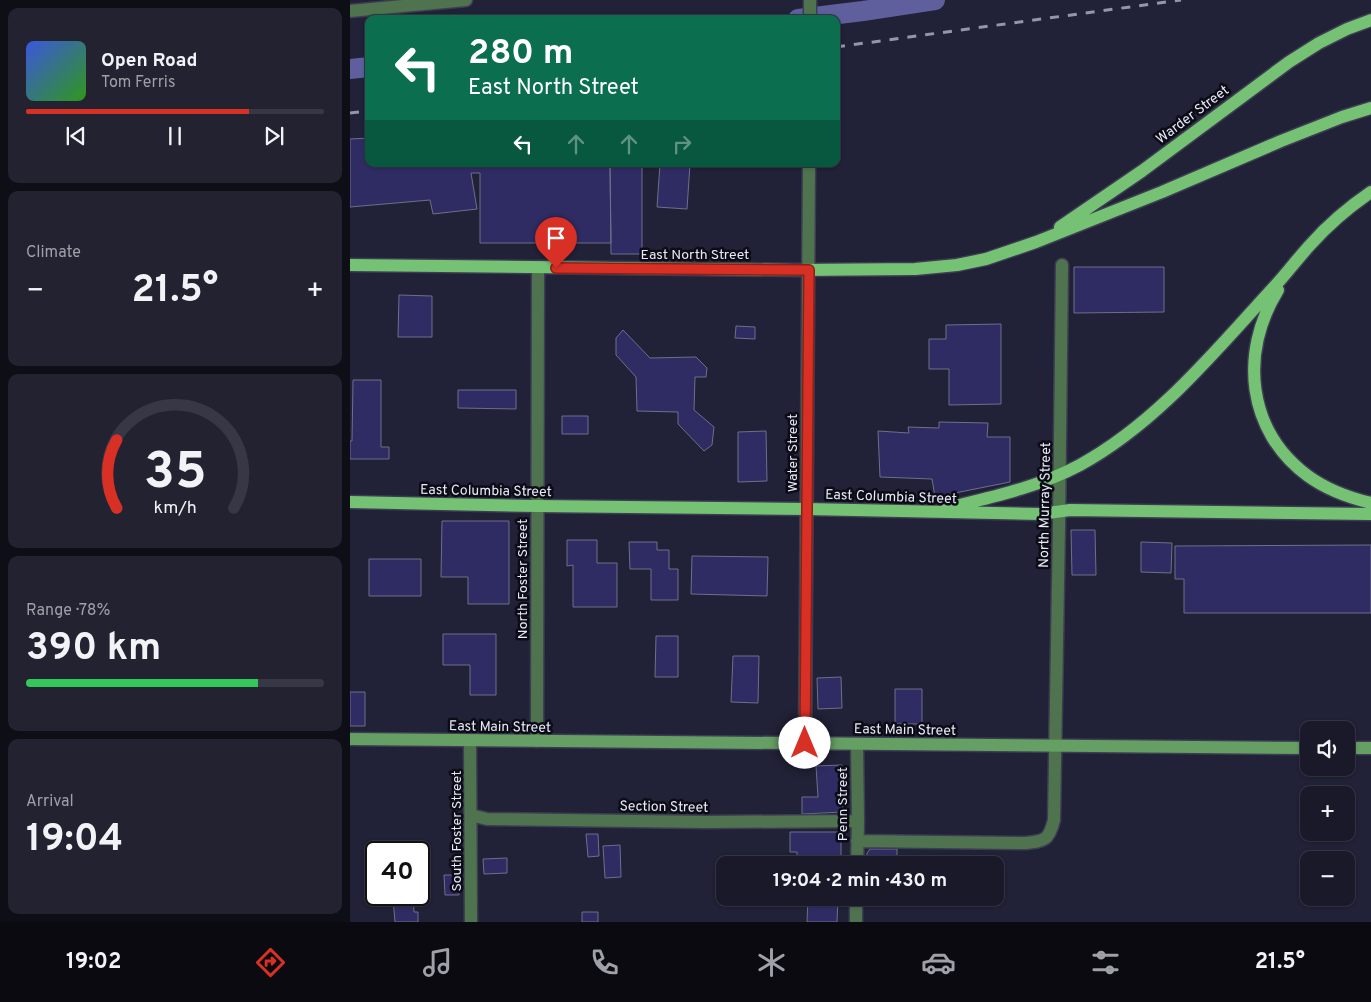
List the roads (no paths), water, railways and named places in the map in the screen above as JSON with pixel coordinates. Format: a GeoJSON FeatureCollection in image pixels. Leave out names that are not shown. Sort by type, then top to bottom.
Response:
{"type":"FeatureCollection","features":[{"type":"Feature","properties":{"kind":"main road","name":"Warder Street"},"geometry":{"type":"LineString","coordinates":[[1036,242],[1142,171],[1289,62],[1319,43],[1371,20]]}},
{"type":"Feature","properties":{"kind":"main road"},"geometry":{"type":"LineString","coordinates":[[1036,242],[1162,192],[1280,141],[1371,108]]}},
{"type":"Feature","properties":{"kind":"main road"},"geometry":{"type":"LineString","coordinates":[[927,512],[983,500],[1060,474],[1103,451],[1132,431],[1182,386],[1290,270],[1310,244],[1335,220],[1371,192]]}},
{"type":"Feature","properties":{"kind":"main road","name":"East North Street"},"geometry":{"type":"LineString","coordinates":[[350,265],[809,270],[914,269],[986,259],[1036,242]]}},
{"type":"Feature","properties":{"kind":"main road"},"geometry":{"type":"LineString","coordinates":[[1290,270],[1268,308],[1255,349],[1253,369],[1255,391],[1265,425],[1284,455],[1310,478],[1327,488],[1371,503]]}},
{"type":"Feature","properties":{"kind":"main road","name":"East Columbia Street"},"geometry":{"type":"LineString","coordinates":[[350,502],[1041,514],[1060,511],[1371,514]]}},
{"type":"Feature","properties":{"kind":"main road","name":"East Main Street"},"geometry":{"type":"LineString","coordinates":[[350,740],[1300,748]]}},
{"type":"Feature","properties":{"kind":"main road"},"geometry":{"type":"LineString","coordinates":[[1355,748],[1371,748]]}},
{"type":"Feature","properties":{"kind":"street"},"geometry":{"type":"LineString","coordinates":[[350,10],[466,0]]}},
{"type":"Feature","properties":{"kind":"street"},"geometry":{"type":"LineString","coordinates":[[810,0],[810,15]]}},
{"type":"Feature","properties":{"kind":"street","name":"Water Street"},"geometry":{"type":"LineString","coordinates":[[805,743],[809,167]]}},
{"type":"Feature","properties":{"kind":"street","name":"North Murray Street"},"geometry":{"type":"LineString","coordinates":[[861,841],[1033,842],[1046,838],[1051,832],[1054,820],[1060,511],[1062,266]]}},
{"type":"Feature","properties":{"kind":"street","name":"North Foster Street"},"geometry":{"type":"LineString","coordinates":[[537,741],[538,268]]}},
{"type":"Feature","properties":{"kind":"street","name":"South Foster Street"},"geometry":{"type":"LineString","coordinates":[[470,741],[472,922]]}},
{"type":"Feature","properties":{"kind":"street","name":"Penn Street"},"geometry":{"type":"LineString","coordinates":[[857,744],[858,821],[861,841],[858,856]]}},
{"type":"Feature","properties":{"kind":"street","name":"Section Street"},"geometry":{"type":"LineString","coordinates":[[471,815],[487,819],[706,822],[858,821]]}},
{"type":"Feature","properties":{"kind":"street"},"geometry":{"type":"LineString","coordinates":[[856,906],[856,922]]}},
{"type":"Feature","properties":{"kind":"waterway"},"geometry":{"type":"LineString","coordinates":[[830,15],[935,0]]}},
{"type":"Feature","properties":{"kind":"waterway"},"geometry":{"type":"LineString","coordinates":[[350,69],[365,67]]}},
{"type":"Feature","properties":{"kind":"railway"},"geometry":{"type":"LineString","coordinates":[[840,46],[1181,0]]}},
{"type":"Feature","properties":{"kind":"railway"},"geometry":{"type":"LineString","coordinates":[[350,113],[365,111]]}}]}
